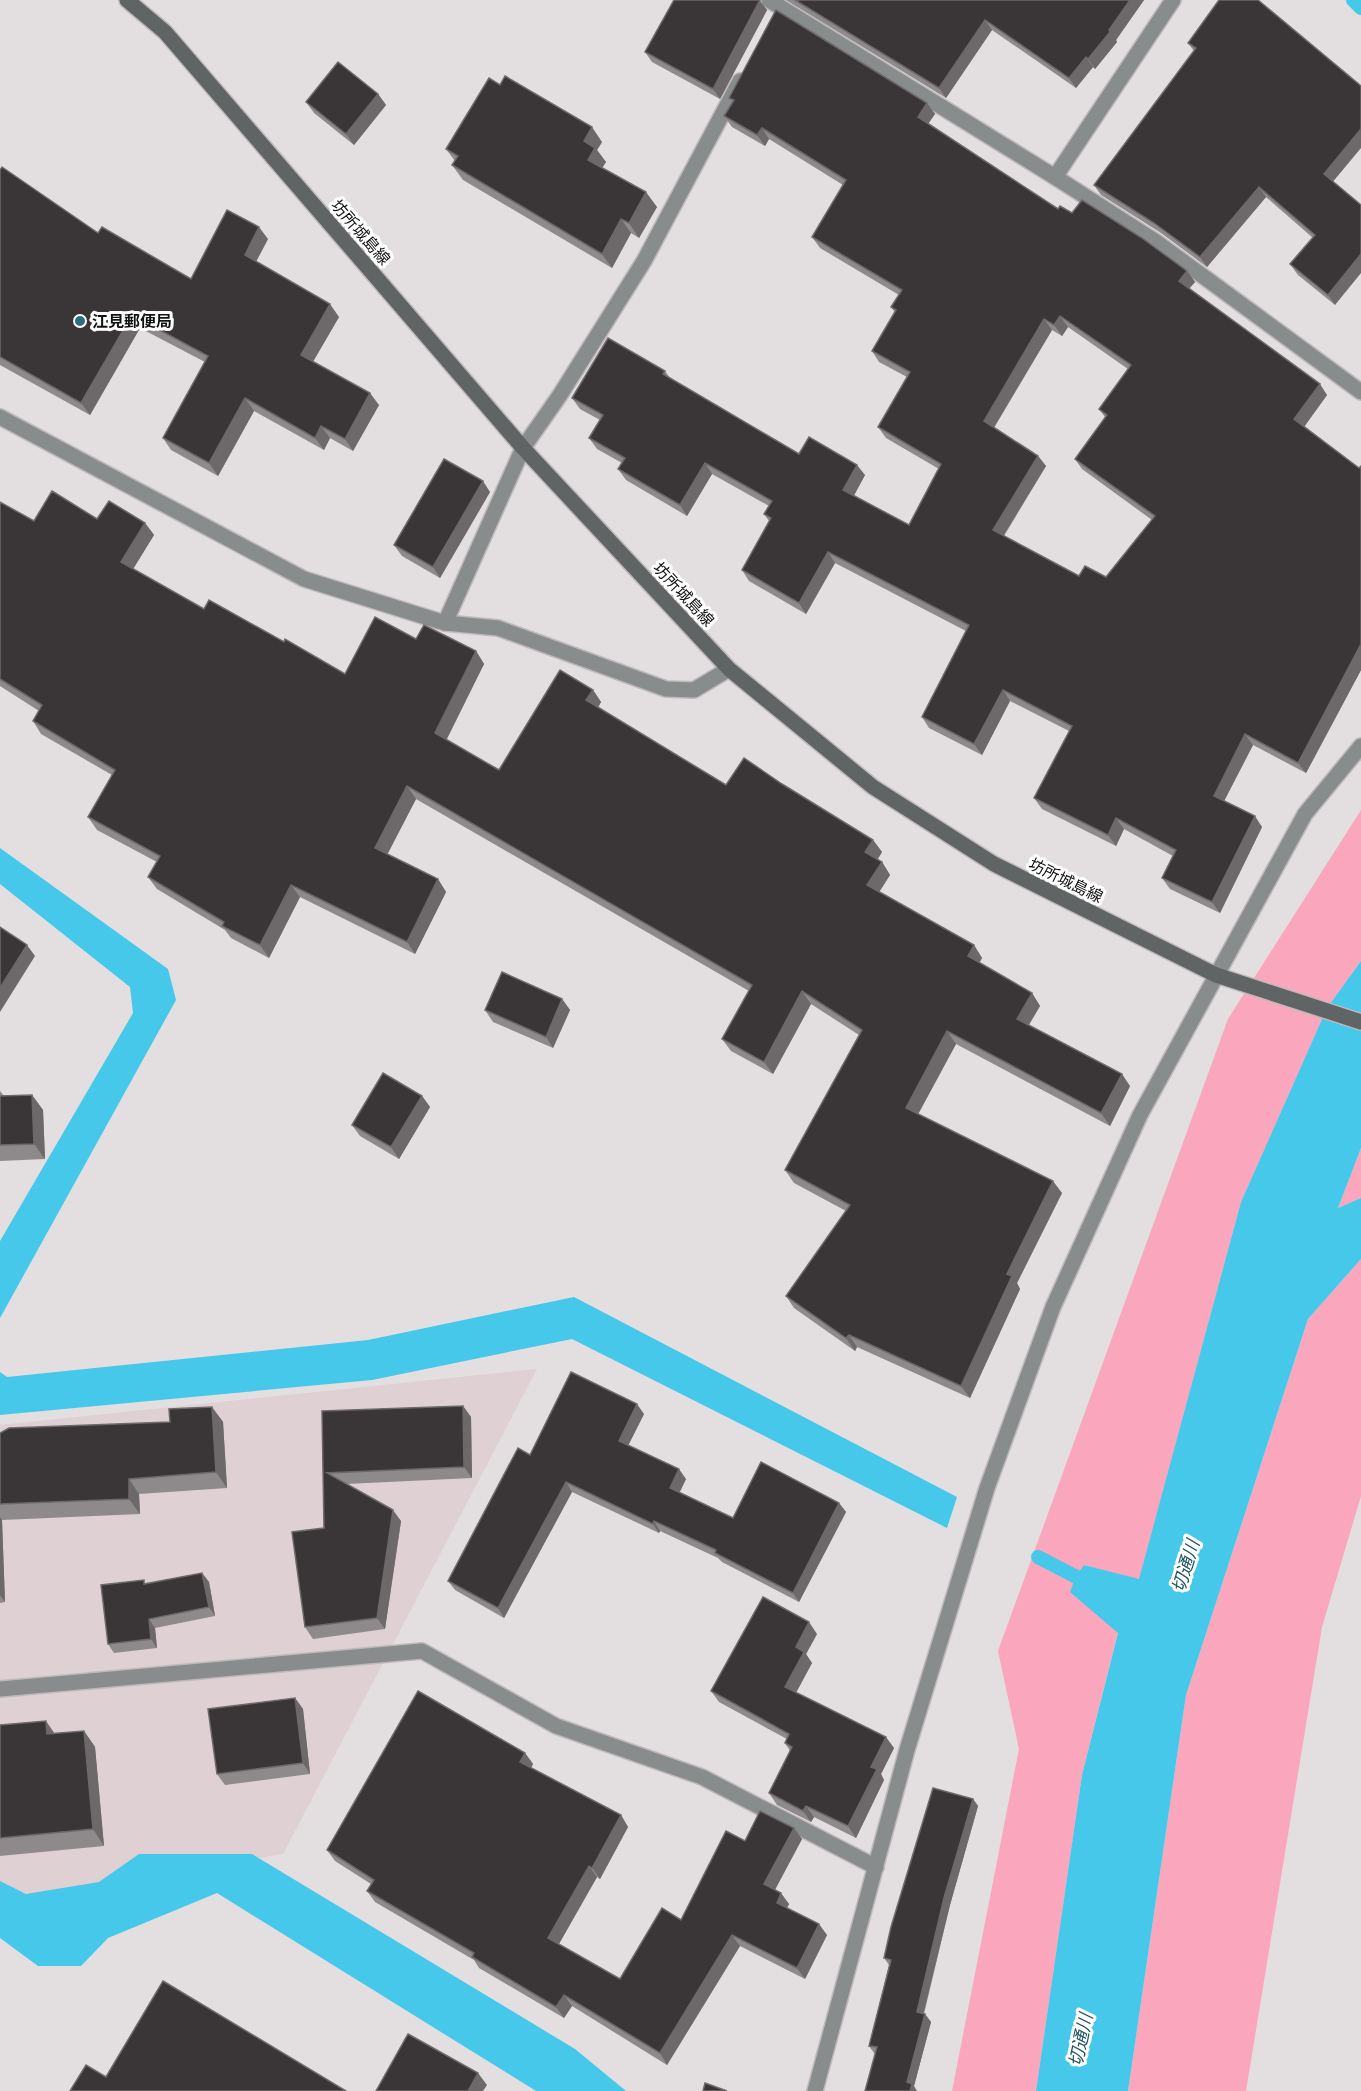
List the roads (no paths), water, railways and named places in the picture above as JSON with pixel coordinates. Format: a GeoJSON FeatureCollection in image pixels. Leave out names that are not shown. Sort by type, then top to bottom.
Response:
{"type":"FeatureCollection","features":[{"type":"Feature","properties":{"kind":"main road","name":"坊所城島線"},"geometry":{"type":"LineString","coordinates":[[127,0],[165,32],[523,448],[729,669],[873,787],[994,864],[1216,975],[1361,1022]]}},
{"type":"Feature","properties":{"kind":"street"},"geometry":{"type":"LineString","coordinates":[[1055,177],[1173,0]]}},
{"type":"Feature","properties":{"kind":"street"},"geometry":{"type":"LineString","coordinates":[[774,8],[1055,177],[1155,241],[1361,392]]}},
{"type":"Feature","properties":{"kind":"street"},"geometry":{"type":"LineString","coordinates":[[445,623],[523,448],[560,395],[644,261],[747,68]]}},
{"type":"Feature","properties":{"kind":"street"},"geometry":{"type":"LineString","coordinates":[[0,417],[304,579],[445,623],[498,628],[666,689],[694,690],[729,669]]}},
{"type":"Feature","properties":{"kind":"street"},"geometry":{"type":"LineString","coordinates":[[815,2091],[907,1750],[987,1488],[1053,1308],[1140,1115],[1216,975],[1305,813],[1361,746]]}},
{"type":"Feature","properties":{"kind":"street"},"geometry":{"type":"LineString","coordinates":[[0,1689],[422,1650],[556,1726],[702,1777],[876,1867]]}},
{"type":"Feature","properties":{"kind":"water"},"geometry":{"type":"Polygon","coordinates":[[[0,848],[168,969],[176,1000],[0,1318],[0,1241],[133,1013],[130,987],[0,884],[0,848]]]}},
{"type":"Feature","properties":{"kind":"water","name":"切通川"},"geometry":{"type":"Polygon","coordinates":[[[1361,961],[1361,1148],[1338,1208],[1361,1198],[1361,1259],[1308,1319],[1186,1695],[1128,2091],[1036,2091],[1082,1775],[1118,1633],[1070,1592],[1076,1576],[1084,1565],[1139,1579],[1241,1202],[1327,1008],[1361,961]]]}},
{"type":"Feature","properties":{"kind":"water"},"geometry":{"type":"Polygon","coordinates":[[[574,1297],[957,1497],[947,1528],[572,1339],[372,1380],[0,1415],[0,1372],[7,1377],[368,1340],[574,1297]]]}},
{"type":"Feature","properties":{"kind":"water"},"geometry":{"type":"Polygon","coordinates":[[[139,1854],[252,1854],[575,2049],[626,2091],[536,2091],[217,1893],[108,1938],[81,1966],[38,1966],[0,1938],[0,1881],[26,1894],[99,1882],[139,1854]]]}},
{"type":"Feature","properties":{"kind":"waterway"},"geometry":{"type":"LineString","coordinates":[[1353,0],[1361,8]]}},
{"type":"Feature","properties":{"kind":"waterway"},"geometry":{"type":"LineString","coordinates":[[1038,1557],[1092,1585]]}},
{"type":"Feature","properties":{"kind":"place","name":"江見郵便局"},"geometry":{"type":"Point","coordinates":[80,321]}}]}
